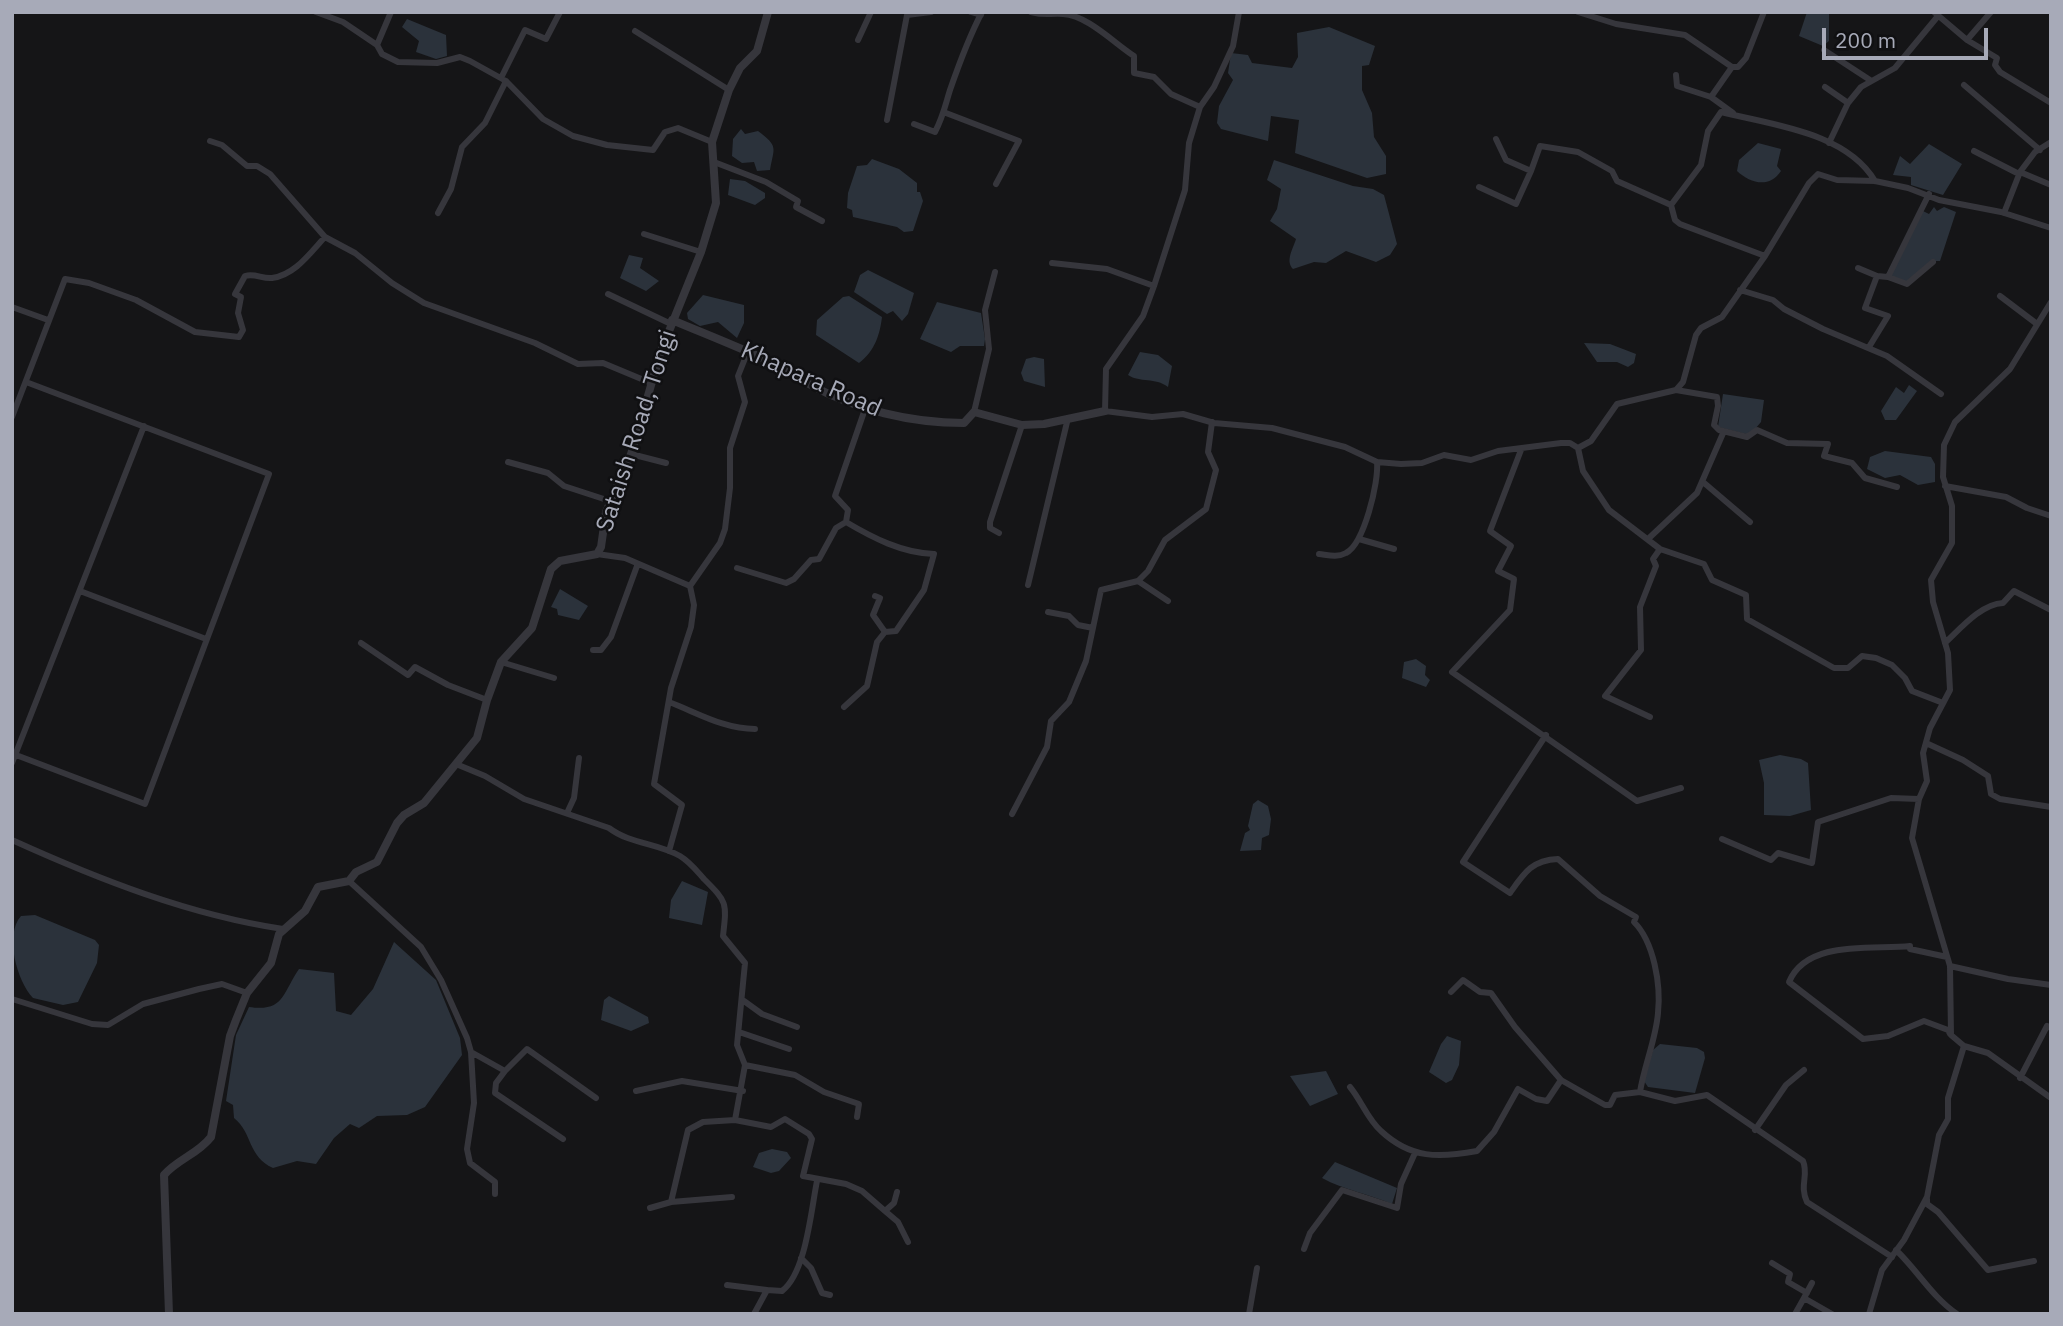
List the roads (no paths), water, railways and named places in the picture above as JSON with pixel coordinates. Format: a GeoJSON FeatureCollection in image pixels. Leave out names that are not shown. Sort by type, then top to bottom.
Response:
{"type":"FeatureCollection","features":[{"type":"Feature","properties":{"kind":"street"},"geometry":{"type":"LineString","coordinates":[[316,12],[343,22],[377,46],[382,54],[398,62],[437,62],[460,57],[504,80],[543,120],[588,142],[653,150],[665,132],[678,128],[712,142]]}},
{"type":"Feature","properties":{"kind":"street"},"geometry":{"type":"LineString","coordinates":[[377,46],[391,12]]}},
{"type":"Feature","properties":{"kind":"street"},"geometry":{"type":"LineString","coordinates":[[438,213],[451,189],[462,147],[485,123],[526,30],[546,39],[560,12]]}},
{"type":"Feature","properties":{"kind":"street","name":"Sataish Road, Tongi"},"geometry":{"type":"LineString","coordinates":[[169,1314],[164,1175],[175,1163],[201,1150],[211,1137],[230,1036],[247,993],[271,963],[283,929],[305,911],[318,887],[349,881],[356,872],[377,862],[397,823],[424,803],[477,738],[487,699],[501,662],[532,628],[551,569],[560,561],[597,554],[601,547],[610,501],[631,454],[651,383],[672,322],[701,252],[716,203],[712,142],[729,90],[740,68],[757,51],[768,12]]}},
{"type":"Feature","properties":{"kind":"street"},"geometry":{"type":"LineString","coordinates":[[858,40],[871,12]]}},
{"type":"Feature","properties":{"kind":"street"},"geometry":{"type":"LineString","coordinates":[[887,120],[907,15],[931,12]]}},
{"type":"Feature","properties":{"kind":"street"},"geometry":{"type":"LineString","coordinates":[[914,124],[935,132],[946,113],[950,90],[972,30],[982,13],[971,12]]}},
{"type":"Feature","properties":{"kind":"street"},"geometry":{"type":"LineString","coordinates":[[1031,12],[1048,17],[1063,14],[1082,20],[1134,57],[1134,73],[1154,77],[1171,94],[1200,107]]}},
{"type":"Feature","properties":{"kind":"street"},"geometry":{"type":"LineString","coordinates":[[1105,411],[1104,388],[1109,360],[1143,316],[1185,190],[1189,143],[1200,107],[1214,87],[1233,46],[1239,12]]}},
{"type":"Feature","properties":{"kind":"street"},"geometry":{"type":"LineString","coordinates":[[1578,12],[1616,24],[1685,34],[1732,67],[1738,67],[1746,58],[1764,12]]}},
{"type":"Feature","properties":{"kind":"street"},"geometry":{"type":"LineString","coordinates":[[1967,40],[1991,12]]}},
{"type":"Feature","properties":{"kind":"street"},"geometry":{"type":"LineString","coordinates":[[1829,143],[1848,103],[1870,80],[1895,68],[1936,14],[1967,40],[1997,58],[1995,65],[2000,72],[2051,103]]}},
{"type":"Feature","properties":{"kind":"street"},"geometry":{"type":"LineString","coordinates":[[635,31],[729,90]]}},
{"type":"Feature","properties":{"kind":"street"},"geometry":{"type":"LineString","coordinates":[[1824,50],[1870,80]]}},
{"type":"Feature","properties":{"kind":"street"},"geometry":{"type":"LineString","coordinates":[[1711,97],[1732,67]]}},
{"type":"Feature","properties":{"kind":"street"},"geometry":{"type":"LineString","coordinates":[[1676,75],[1677,86],[1711,97],[1737,116]]}},
{"type":"Feature","properties":{"kind":"street"},"geometry":{"type":"LineString","coordinates":[[1964,85],[2040,150]]}},
{"type":"Feature","properties":{"kind":"street"},"geometry":{"type":"LineString","coordinates":[[1825,87],[1848,103]]}},
{"type":"Feature","properties":{"kind":"street"},"geometry":{"type":"LineString","coordinates":[[1671,205],[1701,165],[1708,131],[1721,112],[1789,128],[1829,143],[1868,169],[1875,181]]}},
{"type":"Feature","properties":{"kind":"street"},"geometry":{"type":"LineString","coordinates":[[946,113],[1020,141],[996,184]]}},
{"type":"Feature","properties":{"kind":"street"},"geometry":{"type":"LineString","coordinates":[[1496,139],[1506,160],[1531,171]]}},
{"type":"Feature","properties":{"kind":"street"},"geometry":{"type":"LineString","coordinates":[[210,141],[222,145],[247,166],[257,166],[270,174],[325,237],[355,253],[392,283],[434,308],[535,342],[578,364],[603,363],[651,383]]}},
{"type":"Feature","properties":{"kind":"street"},"geometry":{"type":"LineString","coordinates":[[2004,213],[2020,173],[2040,150],[2051,142]]}},
{"type":"Feature","properties":{"kind":"street"},"geometry":{"type":"LineString","coordinates":[[1479,187],[1517,204],[1540,146],[1559,147],[1578,152],[1612,171],[1617,180],[1671,205]]}},
{"type":"Feature","properties":{"kind":"street"},"geometry":{"type":"LineString","coordinates":[[1974,151],[2051,185]]}},
{"type":"Feature","properties":{"kind":"street"},"geometry":{"type":"LineString","coordinates":[[714,162],[766,182],[798,201],[796,207],[822,221]]}},
{"type":"Feature","properties":{"kind":"street"},"geometry":{"type":"LineString","coordinates":[[1676,390],[1683,382],[1696,335],[1701,328],[1722,317],[1765,256],[1809,183],[1818,174],[1837,180],[1875,181],[1929,194],[1939,200],[2004,213],[2051,228]]}},
{"type":"Feature","properties":{"kind":"street"},"geometry":{"type":"LineString","coordinates":[[1888,277],[1929,194]]}},
{"type":"Feature","properties":{"kind":"street"},"geometry":{"type":"LineString","coordinates":[[1671,205],[1675,220],[1680,224],[1765,256]]}},
{"type":"Feature","properties":{"kind":"street"},"geometry":{"type":"LineString","coordinates":[[644,234],[701,252]]}},
{"type":"Feature","properties":{"kind":"street"},"geometry":{"type":"LineString","coordinates":[[12,417],[65,279],[89,283],[136,300],[195,332],[239,337],[243,330],[238,313],[241,297],[235,294],[245,276],[253,274],[271,278],[288,273],[325,237]]}},
{"type":"Feature","properties":{"kind":"street"},"geometry":{"type":"LineString","coordinates":[[1858,268],[1907,284],[1933,262]]}},
{"type":"Feature","properties":{"kind":"street"},"geometry":{"type":"LineString","coordinates":[[1052,263],[1107,269],[1154,286]]}},
{"type":"Feature","properties":{"kind":"street"},"geometry":{"type":"LineString","coordinates":[[995,272],[985,310],[989,349],[974,412],[1022,425],[1105,411],[1152,417],[1183,414],[1212,422],[1287,431],[1345,447],[1377,462],[1422,463],[1444,455],[1471,460],[1498,451],[1570,443],[1578,448],[1583,471],[1609,510],[1660,548],[1704,564],[1712,580],[1746,595],[1747,618],[1834,668],[1844,669],[1862,656],[1876,657],[1900,672],[1912,691],[1943,703]]}},
{"type":"Feature","properties":{"kind":"street"},"geometry":{"type":"LineString","coordinates":[[1869,347],[1888,316],[1865,308],[1877,276]]}},
{"type":"Feature","properties":{"kind":"street"},"geometry":{"type":"LineString","coordinates":[[1740,290],[1773,300],[1784,309],[1824,329],[1869,347],[1941,394]]}},
{"type":"Feature","properties":{"kind":"street"},"geometry":{"type":"LineString","coordinates":[[608,294],[672,322]]}},
{"type":"Feature","properties":{"kind":"street"},"geometry":{"type":"LineString","coordinates":[[2000,296],[2037,324]]}},
{"type":"Feature","properties":{"kind":"street"},"geometry":{"type":"LineString","coordinates":[[1951,1035],[1950,966],[1912,838],[1919,799],[1927,781],[1923,753],[1950,690],[1945,643],[1933,602],[1931,579],[1952,542],[1952,506],[1945,486],[1942,461],[1948,432],[1963,412],[1989,393],[2010,369],[2051,302]]}},
{"type":"Feature","properties":{"kind":"street"},"geometry":{"type":"LineString","coordinates":[[12,307],[48,320]]}},
{"type":"Feature","properties":{"kind":"street","name":"Khapara Road"},"geometry":{"type":"LineString","coordinates":[[672,322],[748,351],[809,384],[865,409],[894,416],[950,423],[964,423],[974,412]]}},
{"type":"Feature","properties":{"kind":"street"},"geometry":{"type":"LineString","coordinates":[[669,851],[682,805],[654,784],[669,702],[691,627],[694,605],[690,586],[720,543],[725,529],[730,488],[730,448],[745,402],[738,376],[748,351]]}},
{"type":"Feature","properties":{"kind":"street"},"geometry":{"type":"LineString","coordinates":[[16,755],[145,804],[269,474],[26,382]]}},
{"type":"Feature","properties":{"kind":"street"},"geometry":{"type":"LineString","coordinates":[[1578,448],[1591,441],[1617,404],[1676,390],[1717,397],[1714,425],[1724,431],[1747,437],[1757,430],[1787,443],[1828,444],[1824,456],[1852,463],[1865,478],[1897,487]]}},
{"type":"Feature","properties":{"kind":"street"},"geometry":{"type":"LineString","coordinates":[[737,568],[786,583],[811,560],[819,559],[836,528],[846,522],[848,510],[835,496],[865,409]]}},
{"type":"Feature","properties":{"kind":"street"},"geometry":{"type":"LineString","coordinates":[[1028,585],[1068,418]]}},
{"type":"Feature","properties":{"kind":"street"},"geometry":{"type":"LineString","coordinates":[[1012,814],[1047,747],[1051,721],[1069,702],[1086,661],[1101,590],[1138,581],[1148,571],[1166,540],[1206,509],[1216,470],[1208,452],[1212,422]]}},
{"type":"Feature","properties":{"kind":"street"},"geometry":{"type":"LineString","coordinates":[[999,534],[990,528],[990,522],[1022,425]]}},
{"type":"Feature","properties":{"kind":"street"},"geometry":{"type":"LineString","coordinates":[[12,763],[144,426]]}},
{"type":"Feature","properties":{"kind":"street"},"geometry":{"type":"LineString","coordinates":[[1648,539],[1697,494],[1724,431]]}},
{"type":"Feature","properties":{"kind":"street"},"geometry":{"type":"LineString","coordinates":[[1521,450],[1490,531],[1511,546],[1498,571],[1514,579],[1510,610],[1452,672],[1637,801],[1681,788]]}},
{"type":"Feature","properties":{"kind":"street"},"geometry":{"type":"LineString","coordinates":[[631,454],[666,463]]}},
{"type":"Feature","properties":{"kind":"street"},"geometry":{"type":"LineString","coordinates":[[508,462],[548,474],[564,486],[610,501]]}},
{"type":"Feature","properties":{"kind":"street"},"geometry":{"type":"LineString","coordinates":[[1319,554],[1335,556],[1348,552],[1359,539],[1378,485],[1377,462]]}},
{"type":"Feature","properties":{"kind":"street"},"geometry":{"type":"LineString","coordinates":[[1703,482],[1750,522]]}},
{"type":"Feature","properties":{"kind":"street"},"geometry":{"type":"LineString","coordinates":[[1945,486],[2006,496],[2027,509],[2051,516]]}},
{"type":"Feature","properties":{"kind":"street"},"geometry":{"type":"LineString","coordinates":[[844,707],[867,686],[877,642],[885,632],[896,631],[924,590],[934,554],[904,550],[869,536],[846,522]]}},
{"type":"Feature","properties":{"kind":"street"},"geometry":{"type":"LineString","coordinates":[[1359,539],[1394,549]]}},
{"type":"Feature","properties":{"kind":"street"},"geometry":{"type":"LineString","coordinates":[[1650,717],[1614,697],[1605,696],[1641,650],[1640,607],[1656,566],[1653,559],[1660,548]]}},
{"type":"Feature","properties":{"kind":"street"},"geometry":{"type":"LineString","coordinates":[[597,554],[625,558],[637,566],[690,586]]}},
{"type":"Feature","properties":{"kind":"street"},"geometry":{"type":"LineString","coordinates":[[593,650],[601,650],[611,637],[637,566]]}},
{"type":"Feature","properties":{"kind":"street"},"geometry":{"type":"LineString","coordinates":[[1138,581],[1168,601]]}},
{"type":"Feature","properties":{"kind":"street"},"geometry":{"type":"LineString","coordinates":[[80,591],[206,639]]}},
{"type":"Feature","properties":{"kind":"street"},"geometry":{"type":"LineString","coordinates":[[1945,643],[1971,619],[2003,603],[2014,591],[2051,610]]}},
{"type":"Feature","properties":{"kind":"street"},"geometry":{"type":"LineString","coordinates":[[875,596],[880,598],[873,615],[885,632]]}},
{"type":"Feature","properties":{"kind":"street"},"geometry":{"type":"LineString","coordinates":[[1048,612],[1069,616],[1078,625],[1093,628]]}},
{"type":"Feature","properties":{"kind":"street"},"geometry":{"type":"LineString","coordinates":[[361,643],[408,675],[415,667],[447,685],[487,699]]}},
{"type":"Feature","properties":{"kind":"street"},"geometry":{"type":"LineString","coordinates":[[501,662],[554,678]]}},
{"type":"Feature","properties":{"kind":"street"},"geometry":{"type":"LineString","coordinates":[[669,702],[710,720],[740,729],[755,729]]}},
{"type":"Feature","properties":{"kind":"street"},"geometry":{"type":"LineString","coordinates":[[1545,735],[1463,862],[1510,893],[1526,869],[1543,860],[1558,859],[1600,897],[1636,917],[1634,922],[1643,932],[1656,970],[1658,1014],[1640,1093]]}},
{"type":"Feature","properties":{"kind":"street"},"geometry":{"type":"LineString","coordinates":[[1926,743],[1974,765],[1988,776],[1991,794],[2000,799],[2051,807]]}},
{"type":"Feature","properties":{"kind":"street"},"geometry":{"type":"LineString","coordinates":[[567,813],[574,798],[579,758]]}},
{"type":"Feature","properties":{"kind":"street"},"geometry":{"type":"LineString","coordinates":[[456,764],[504,785],[524,799],[608,828],[620,836],[669,851],[692,865],[723,895],[726,903],[723,936],[746,963],[744,1001],[737,1045],[746,1065],[743,1091],[735,1119]]}},
{"type":"Feature","properties":{"kind":"street"},"geometry":{"type":"LineString","coordinates":[[1722,839],[1771,860],[1778,853],[1812,863],[1818,822],[1891,798],[1919,799]]}},
{"type":"Feature","properties":{"kind":"street"},"geometry":{"type":"LineString","coordinates":[[12,840],[145,893],[225,918],[283,929]]}},
{"type":"Feature","properties":{"kind":"street"},"geometry":{"type":"LineString","coordinates":[[349,881],[421,947],[441,980],[471,1052],[474,1103],[467,1149],[470,1163],[495,1182],[495,1194]]}},
{"type":"Feature","properties":{"kind":"street"},"geometry":{"type":"LineString","coordinates":[[1947,957],[1910,949],[1910,946],[1832,950],[1798,968],[1789,982],[1863,1040],[1888,1036],[1924,1021],[1948,1030],[1964,1046],[1988,1053],[2051,1098]]}},
{"type":"Feature","properties":{"kind":"street"},"geometry":{"type":"LineString","coordinates":[[1950,966],[2051,985]]}},
{"type":"Feature","properties":{"kind":"street"},"geometry":{"type":"LineString","coordinates":[[1451,992],[1463,980],[1480,992],[1491,993],[1515,1027],[1561,1080],[1605,1105],[1610,1105],[1615,1095],[1640,1093],[1675,1101],[1707,1095],[1803,1161],[1806,1168],[1802,1190],[1807,1202],[1894,1253],[1916,1269],[1937,1300],[1957,1314]]}},
{"type":"Feature","properties":{"kind":"street"},"geometry":{"type":"LineString","coordinates":[[12,1009],[15,1000],[92,1024],[108,1025],[143,1004],[199,989],[222,984],[247,993]]}},
{"type":"Feature","properties":{"kind":"street"},"geometry":{"type":"LineString","coordinates":[[744,1001],[762,1014],[797,1027]]}},
{"type":"Feature","properties":{"kind":"street"},"geometry":{"type":"LineString","coordinates":[[2020,1078],[2050,1025]]}},
{"type":"Feature","properties":{"kind":"street"},"geometry":{"type":"LineString","coordinates":[[739,1032],[789,1049]]}},
{"type":"Feature","properties":{"kind":"street"},"geometry":{"type":"LineString","coordinates":[[1964,1046],[1948,1098],[1948,1119],[1938,1135],[1927,1204],[1938,1212],[1988,1270],[2034,1261]]}},
{"type":"Feature","properties":{"kind":"street"},"geometry":{"type":"LineString","coordinates":[[564,1139],[495,1093],[496,1083],[505,1071],[527,1049],[596,1098]]}},
{"type":"Feature","properties":{"kind":"street"},"geometry":{"type":"LineString","coordinates":[[471,1052],[505,1071]]}},
{"type":"Feature","properties":{"kind":"street"},"geometry":{"type":"LineString","coordinates":[[746,1065],[795,1075],[824,1093],[859,1104],[858,1117]]}},
{"type":"Feature","properties":{"kind":"street"},"geometry":{"type":"LineString","coordinates":[[1755,1130],[1786,1085],[1804,1070]]}},
{"type":"Feature","properties":{"kind":"street"},"geometry":{"type":"LineString","coordinates":[[1350,1087],[1380,1130],[1415,1153],[1439,1156],[1477,1151],[1494,1132],[1518,1089],[1536,1099],[1547,1101],[1561,1080]]}},
{"type":"Feature","properties":{"kind":"street"},"geometry":{"type":"LineString","coordinates":[[636,1091],[682,1081],[743,1091]]}},
{"type":"Feature","properties":{"kind":"street"},"geometry":{"type":"LineString","coordinates":[[671,1202],[688,1130],[711,1120],[735,1119],[771,1127],[785,1119],[809,1134],[812,1139],[803,1176],[817,1181],[846,1184],[862,1191],[898,1222],[908,1242]]}},
{"type":"Feature","properties":{"kind":"street"},"geometry":{"type":"LineString","coordinates":[[1304,1249],[1310,1233],[1342,1190],[1396,1208],[1401,1184],[1415,1153]]}},
{"type":"Feature","properties":{"kind":"street"},"geometry":{"type":"LineString","coordinates":[[727,1285],[782,1291],[790,1285],[801,1258],[817,1181]]}},
{"type":"Feature","properties":{"kind":"street"},"geometry":{"type":"LineString","coordinates":[[885,1211],[894,1203],[897,1192]]}},
{"type":"Feature","properties":{"kind":"street"},"geometry":{"type":"LineString","coordinates":[[650,1208],[671,1202],[732,1197]]}},
{"type":"Feature","properties":{"kind":"street"},"geometry":{"type":"LineString","coordinates":[[1869,1314],[1882,1270],[1927,1197]]}},
{"type":"Feature","properties":{"kind":"street"},"geometry":{"type":"LineString","coordinates":[[801,1258],[811,1268],[822,1293],[830,1295]]}},
{"type":"Feature","properties":{"kind":"street"},"geometry":{"type":"LineString","coordinates":[[1772,1263],[1790,1274],[1788,1282],[1832,1314]]}},
{"type":"Feature","properties":{"kind":"street"},"geometry":{"type":"LineString","coordinates":[[1249,1314],[1257,1268]]}},
{"type":"Feature","properties":{"kind":"street"},"geometry":{"type":"LineString","coordinates":[[1795,1314],[1812,1283]]}},
{"type":"Feature","properties":{"kind":"street"},"geometry":{"type":"LineString","coordinates":[[754,1314],[767,1290]]}}]}
